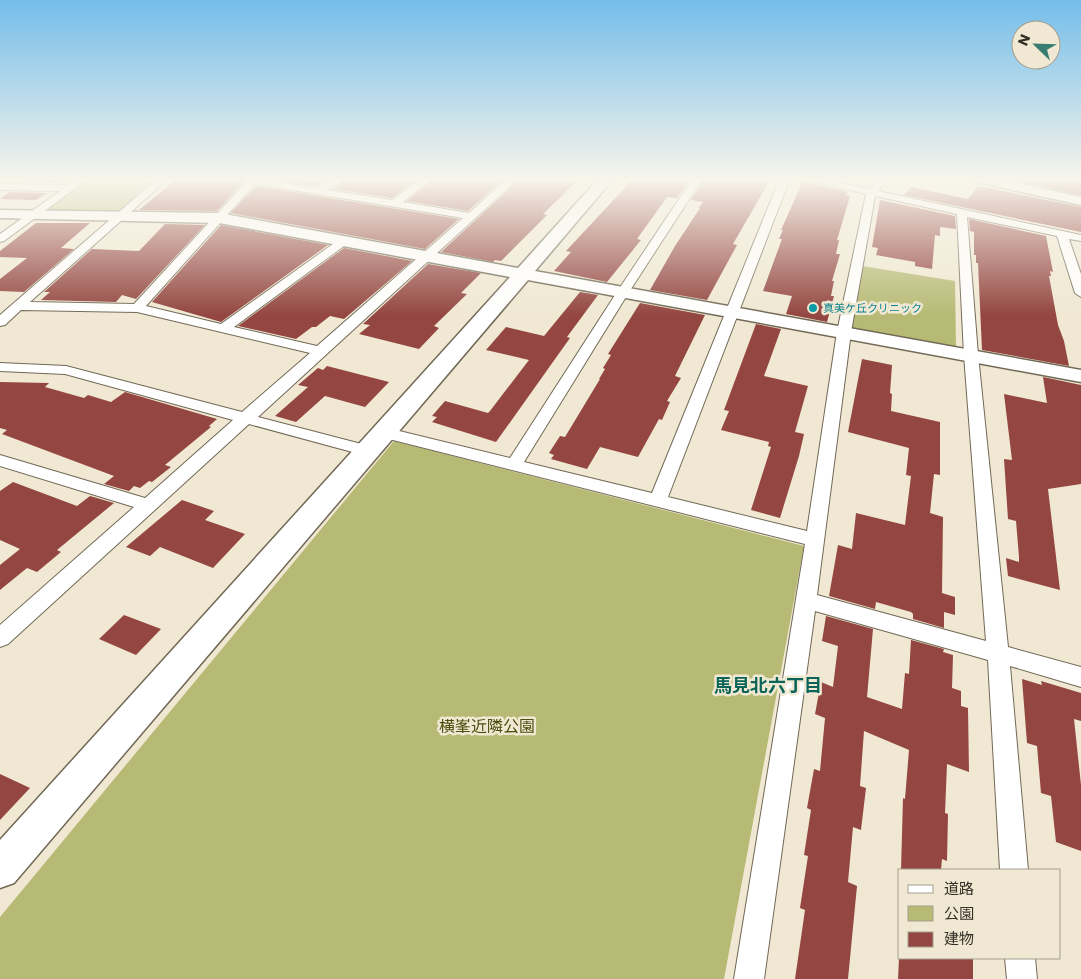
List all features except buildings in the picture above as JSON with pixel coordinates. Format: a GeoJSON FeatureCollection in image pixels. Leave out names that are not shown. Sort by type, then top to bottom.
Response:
{"type":"FeatureCollection","features":[{"type":"Feature","properties":{"kind":"street"},"geometry":{"type":"LineString","coordinates":[[0,239],[22,224]]}},
{"type":"Feature","properties":{"kind":"street"},"geometry":{"type":"LineString","coordinates":[[0,322],[112,224]]}},
{"type":"Feature","properties":{"kind":"street"},"geometry":{"type":"LineString","coordinates":[[137,308],[215,224]]}},
{"type":"Feature","properties":{"kind":"street"},"geometry":{"type":"LineString","coordinates":[[251,224],[1081,376]]}},
{"type":"Feature","properties":{"kind":"street"},"geometry":{"type":"LineString","coordinates":[[0,638],[464,224]]}},
{"type":"Feature","properties":{"kind":"street"},"geometry":{"type":"LineString","coordinates":[[0,869],[567,224]]}},
{"type":"Feature","properties":{"kind":"street"},"geometry":{"type":"LineString","coordinates":[[514,465],[622,292],[668,224]]}},
{"type":"Feature","properties":{"kind":"street"},"geometry":{"type":"LineString","coordinates":[[658,500],[767,224]]}},
{"type":"Feature","properties":{"kind":"street"},"geometry":{"type":"LineString","coordinates":[[749,979],[816,540],[844,332],[869,224]]}},
{"type":"Feature","properties":{"kind":"street"},"geometry":{"type":"LineString","coordinates":[[963,224],[971,355],[998,653],[1014,869]]}},
{"type":"Feature","properties":{"kind":"street"},"geometry":{"type":"LineString","coordinates":[[1013,224],[1081,238]]}},
{"type":"Feature","properties":{"kind":"street"},"geometry":{"type":"LineString","coordinates":[[1062,234],[1081,293]]}},
{"type":"Feature","properties":{"kind":"street"},"geometry":{"type":"LineString","coordinates":[[224,328],[344,241]]}},
{"type":"Feature","properties":{"kind":"street"},"geometry":{"type":"LineString","coordinates":[[19,306],[137,308],[321,351]]}},
{"type":"Feature","properties":{"kind":"street"},"geometry":{"type":"LineString","coordinates":[[0,367],[66,370],[246,418],[514,465],[816,540]]}},
{"type":"Feature","properties":{"kind":"street"},"geometry":{"type":"LineString","coordinates":[[0,460],[149,505]]}},
{"type":"Feature","properties":{"kind":"street"},"geometry":{"type":"LineString","coordinates":[[806,600],[1081,677]]}},
{"type":"Feature","properties":{"kind":"street"},"geometry":{"type":"LineString","coordinates":[[1020,959],[1022,979]]}},
{"type":"Feature","properties":{"kind":"green space"},"geometry":{"type":"Polygon","coordinates":[[[862,266],[955,281],[956,349],[852,330],[862,266]]]}},
{"type":"Feature","properties":{"kind":"green space","name":"横峯近隣公園"},"geometry":{"type":"Polygon","coordinates":[[[394,441],[804,546],[724,979],[0,979],[0,917],[394,441]]]}},
{"type":"Feature","properties":{"kind":"place","name":"真美ケ丘クリニック"},"geometry":{"type":"Point","coordinates":[813,308]}},
{"type":"Feature","properties":{"kind":"district","name":"馬見北六丁目"},"geometry":{"type":"Point","coordinates":[768,686]}}]}
